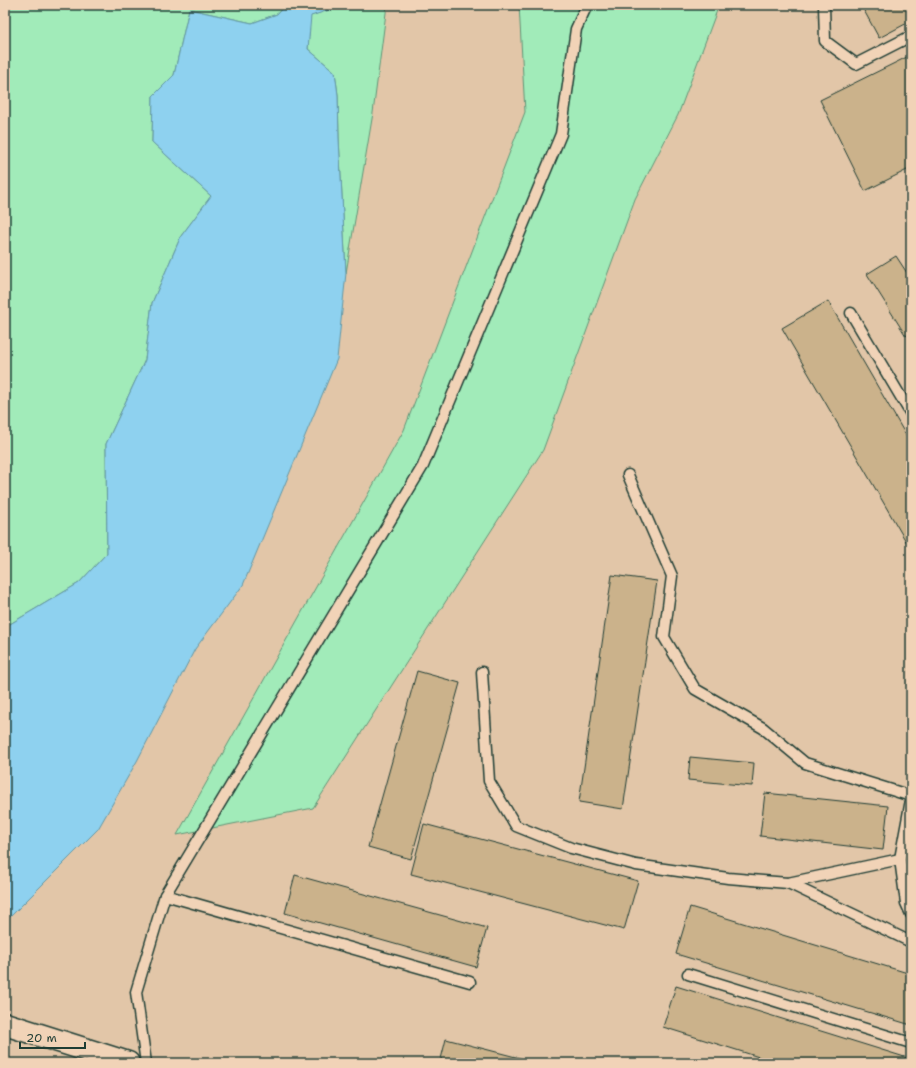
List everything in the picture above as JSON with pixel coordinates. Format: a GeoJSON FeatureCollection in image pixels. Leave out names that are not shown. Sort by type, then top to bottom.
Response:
{"type":"FeatureCollection","features":[{"type":"Feature","properties":{"kind":"street"},"geometry":{"type":"LineString","coordinates":[[5,1024],[128,1063]]}},
{"type":"Feature","properties":{"kind":"lane"},"geometry":{"type":"LineString","coordinates":[[146,1063],[136,992],[165,895],[424,466],[561,134],[576,29],[587,5]]}},
{"type":"Feature","properties":{"kind":"lane"},"geometry":{"type":"LineString","coordinates":[[824,5],[825,41],[856,64],[911,36]]}},
{"type":"Feature","properties":{"kind":"lane"},"geometry":{"type":"LineString","coordinates":[[851,313],[911,414]]}},
{"type":"Feature","properties":{"kind":"lane"},"geometry":{"type":"LineString","coordinates":[[628,475],[672,576],[664,637],[695,689],[763,728],[805,763],[911,796]]}},
{"type":"Feature","properties":{"kind":"lane"},"geometry":{"type":"LineString","coordinates":[[482,672],[489,781],[516,826],[571,848],[636,865],[728,878],[788,883],[900,859]]}},
{"type":"Feature","properties":{"kind":"lane"},"geometry":{"type":"LineString","coordinates":[[911,800],[900,859],[906,903],[911,914]]}},
{"type":"Feature","properties":{"kind":"lane"},"geometry":{"type":"LineString","coordinates":[[788,883],[911,942]]}},
{"type":"Feature","properties":{"kind":"lane"},"geometry":{"type":"LineString","coordinates":[[165,895],[470,982]]}},
{"type":"Feature","properties":{"kind":"lane"},"geometry":{"type":"LineString","coordinates":[[688,974],[911,1043]]}},
{"type":"Feature","properties":{"kind":"shaded area"},"geometry":{"type":"Polygon","coordinates":[[[321,5],[911,5],[911,1063],[8,1063],[5,1037],[5,877],[321,5]]]}},
{"type":"Feature","properties":{"kind":"green space"},"geometry":{"type":"Polygon","coordinates":[[[5,5],[285,5],[277,14],[252,23],[189,9],[174,75],[153,96],[152,142],[211,196],[181,236],[152,303],[145,360],[106,444],[107,553],[79,583],[5,627],[5,5]]]}},
{"type":"Feature","properties":{"kind":"green space"},"geometry":{"type":"Polygon","coordinates":[[[344,5],[387,5],[373,113],[346,273],[338,95],[335,72],[308,49],[310,16],[344,5]]]}},
{"type":"Feature","properties":{"kind":"green space"},"geometry":{"type":"Polygon","coordinates":[[[519,5],[719,5],[678,115],[635,199],[543,450],[313,808],[177,835],[404,430],[525,112],[519,5]]]}},
{"type":"Feature","properties":{"kind":"water"},"geometry":{"type":"Polygon","coordinates":[[[285,5],[344,5],[311,16],[308,49],[335,72],[338,95],[346,273],[337,359],[243,585],[195,649],[137,761],[98,829],[5,922],[5,627],[79,583],[107,553],[106,444],[145,360],[152,303],[181,236],[211,196],[152,142],[153,96],[174,75],[189,9],[252,23],[277,14],[285,5]]]}},
{"type":"Feature","properties":{"kind":"building"},"geometry":{"type":"Polygon","coordinates":[[[861,5],[911,5],[911,21],[879,38],[861,5]]]}},
{"type":"Feature","properties":{"kind":"building"},"geometry":{"type":"Polygon","coordinates":[[[911,55],[911,168],[865,191],[820,100],[911,55]]]}},
{"type":"Feature","properties":{"kind":"building"},"geometry":{"type":"Polygon","coordinates":[[[896,256],[911,279],[911,332],[906,336],[867,274],[896,256]]]}},
{"type":"Feature","properties":{"kind":"building"},"geometry":{"type":"Polygon","coordinates":[[[828,301],[911,444],[911,550],[782,328],[828,301]]]}},
{"type":"Feature","properties":{"kind":"building"},"geometry":{"type":"Polygon","coordinates":[[[612,575],[657,581],[623,809],[579,802],[612,575]]]}},
{"type":"Feature","properties":{"kind":"building"},"geometry":{"type":"Polygon","coordinates":[[[417,671],[460,683],[411,859],[368,847],[417,671]]]}},
{"type":"Feature","properties":{"kind":"building"},"geometry":{"type":"Polygon","coordinates":[[[690,757],[754,763],[752,786],[688,780],[690,757]]]}},
{"type":"Feature","properties":{"kind":"building"},"geometry":{"type":"Polygon","coordinates":[[[765,793],[888,806],[883,850],[760,836],[765,793]]]}},
{"type":"Feature","properties":{"kind":"building"},"geometry":{"type":"Polygon","coordinates":[[[424,824],[638,881],[624,930],[411,874],[424,824]]]}},
{"type":"Feature","properties":{"kind":"building"},"geometry":{"type":"Polygon","coordinates":[[[295,875],[487,928],[476,967],[285,913],[295,875]]]}},
{"type":"Feature","properties":{"kind":"building"},"geometry":{"type":"Polygon","coordinates":[[[690,907],[911,974],[911,1025],[676,954],[690,907]]]}},
{"type":"Feature","properties":{"kind":"building"},"geometry":{"type":"Polygon","coordinates":[[[676,986],[911,1059],[911,1063],[778,1063],[663,1027],[676,986]]]}},
{"type":"Feature","properties":{"kind":"building"},"geometry":{"type":"Polygon","coordinates":[[[446,1039],[539,1063],[440,1063],[446,1039]]]}}]}
